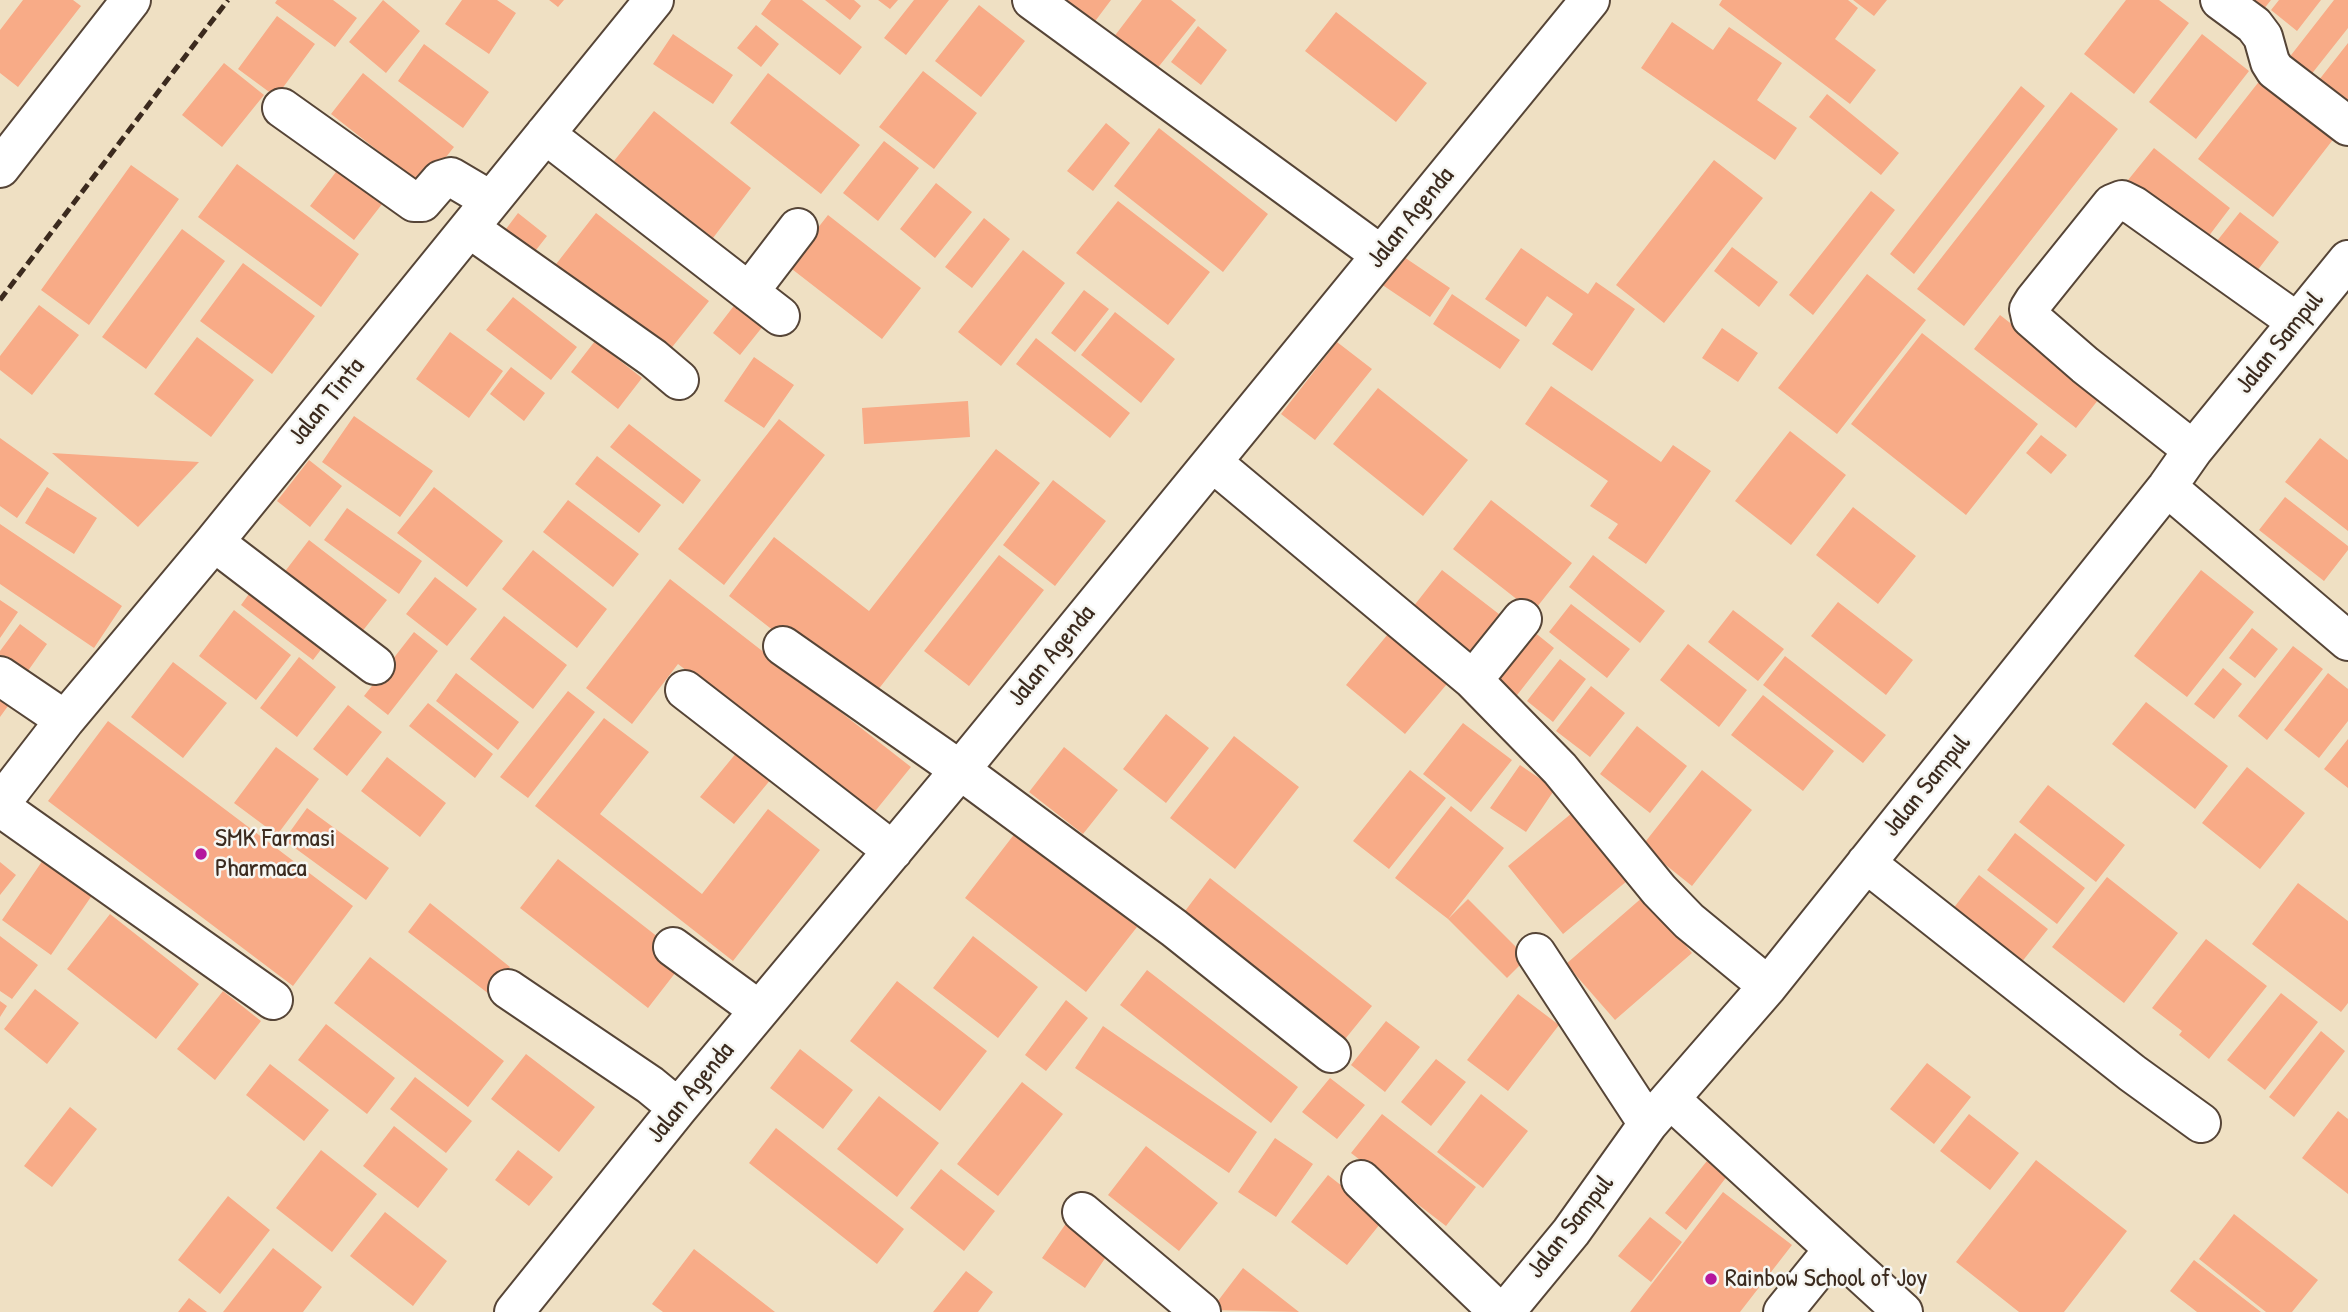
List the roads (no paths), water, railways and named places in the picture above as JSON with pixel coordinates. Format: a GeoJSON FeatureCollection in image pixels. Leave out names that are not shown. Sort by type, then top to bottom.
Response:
{"type":"FeatureCollection","features":[{"type":"Feature","properties":{"kind":"street"},"geometry":{"type":"LineString","coordinates":[[0,168],[131,0]]}},
{"type":"Feature","properties":{"kind":"street","name":"Jalan Tinta"},"geometry":{"type":"LineString","coordinates":[[0,805],[65,720],[214,542],[654,0]]}},
{"type":"Feature","properties":{"kind":"street"},"geometry":{"type":"LineString","coordinates":[[1032,0],[1381,255]]}},
{"type":"Feature","properties":{"kind":"street","name":"Jalan Agenda"},"geometry":{"type":"LineString","coordinates":[[514,1312],[678,1108],[960,769],[1590,0]]}},
{"type":"Feature","properties":{"kind":"street"},"geometry":{"type":"LineString","coordinates":[[2220,0],[2254,25],[2263,37],[2275,70],[2348,126]]}},
{"type":"Feature","properties":{"kind":"street"},"geometry":{"type":"LineString","coordinates":[[282,108],[414,202],[422,202],[441,180],[451,177],[479,214],[679,380]]}},
{"type":"Feature","properties":{"kind":"street"},"geometry":{"type":"LineString","coordinates":[[545,134],[780,316]]}},
{"type":"Feature","properties":{"kind":"street"},"geometry":{"type":"LineString","coordinates":[[2193,450],[2085,365],[2031,318],[2029,309],[2034,301],[2094,226],[2112,204],[2122,200],[2297,322]]}},
{"type":"Feature","properties":{"kind":"street"},"geometry":{"type":"LineString","coordinates":[[749,292],[798,228]]}},
{"type":"Feature","properties":{"kind":"street","name":"Jalan Sampul"},"geometry":{"type":"LineString","coordinates":[[1504,1312],[1571,1232],[1659,1112],[1768,986],[2167,487],[2193,450],[2348,260]]}},
{"type":"Feature","properties":{"kind":"street"},"geometry":{"type":"LineString","coordinates":[[1212,462],[1473,680],[1560,769],[1659,890],[1689,922],[1768,986]]}},
{"type":"Feature","properties":{"kind":"street"},"geometry":{"type":"LineString","coordinates":[[2167,487],[2348,641]]}},
{"type":"Feature","properties":{"kind":"street"},"geometry":{"type":"LineString","coordinates":[[214,542],[374,665]]}},
{"type":"Feature","properties":{"kind":"street"},"geometry":{"type":"LineString","coordinates":[[1473,680],[1522,619]]}},
{"type":"Feature","properties":{"kind":"street"},"geometry":{"type":"LineString","coordinates":[[783,646],[960,769],[1174,928],[1331,1053]]}},
{"type":"Feature","properties":{"kind":"street"},"geometry":{"type":"LineString","coordinates":[[0,676],[65,720]]}},
{"type":"Feature","properties":{"kind":"street"},"geometry":{"type":"LineString","coordinates":[[685,690],[892,851]]}},
{"type":"Feature","properties":{"kind":"street"},"geometry":{"type":"LineString","coordinates":[[0,805],[274,1000]]}},
{"type":"Feature","properties":{"kind":"street"},"geometry":{"type":"LineString","coordinates":[[1866,863],[2132,1073],[2201,1123]]}},
{"type":"Feature","properties":{"kind":"street"},"geometry":{"type":"LineString","coordinates":[[673,947],[759,1010]]}},
{"type":"Feature","properties":{"kind":"street"},"geometry":{"type":"LineString","coordinates":[[1535,953],[1659,1112],[1834,1249],[1903,1312]]}},
{"type":"Feature","properties":{"kind":"street"},"geometry":{"type":"LineString","coordinates":[[508,989],[650,1085],[678,1108]]}},
{"type":"Feature","properties":{"kind":"street"},"geometry":{"type":"LineString","coordinates":[[1360,1180],[1499,1312]]}},
{"type":"Feature","properties":{"kind":"street"},"geometry":{"type":"LineString","coordinates":[[1082,1212],[1201,1312]]}},
{"type":"Feature","properties":{"kind":"street"},"geometry":{"type":"LineString","coordinates":[[1783,1312],[1834,1249]]}},
{"type":"Feature","properties":{"kind":"railway"},"geometry":{"type":"LineString","coordinates":[[0,300],[228,0]]}},
{"type":"Feature","properties":{"kind":"place","name":"SMK Farmasi Pharmaca"},"geometry":{"type":"Point","coordinates":[201,854]}},
{"type":"Feature","properties":{"kind":"place","name":"Rainbow School of Joy"},"geometry":{"type":"Point","coordinates":[1711,1279]}}]}
